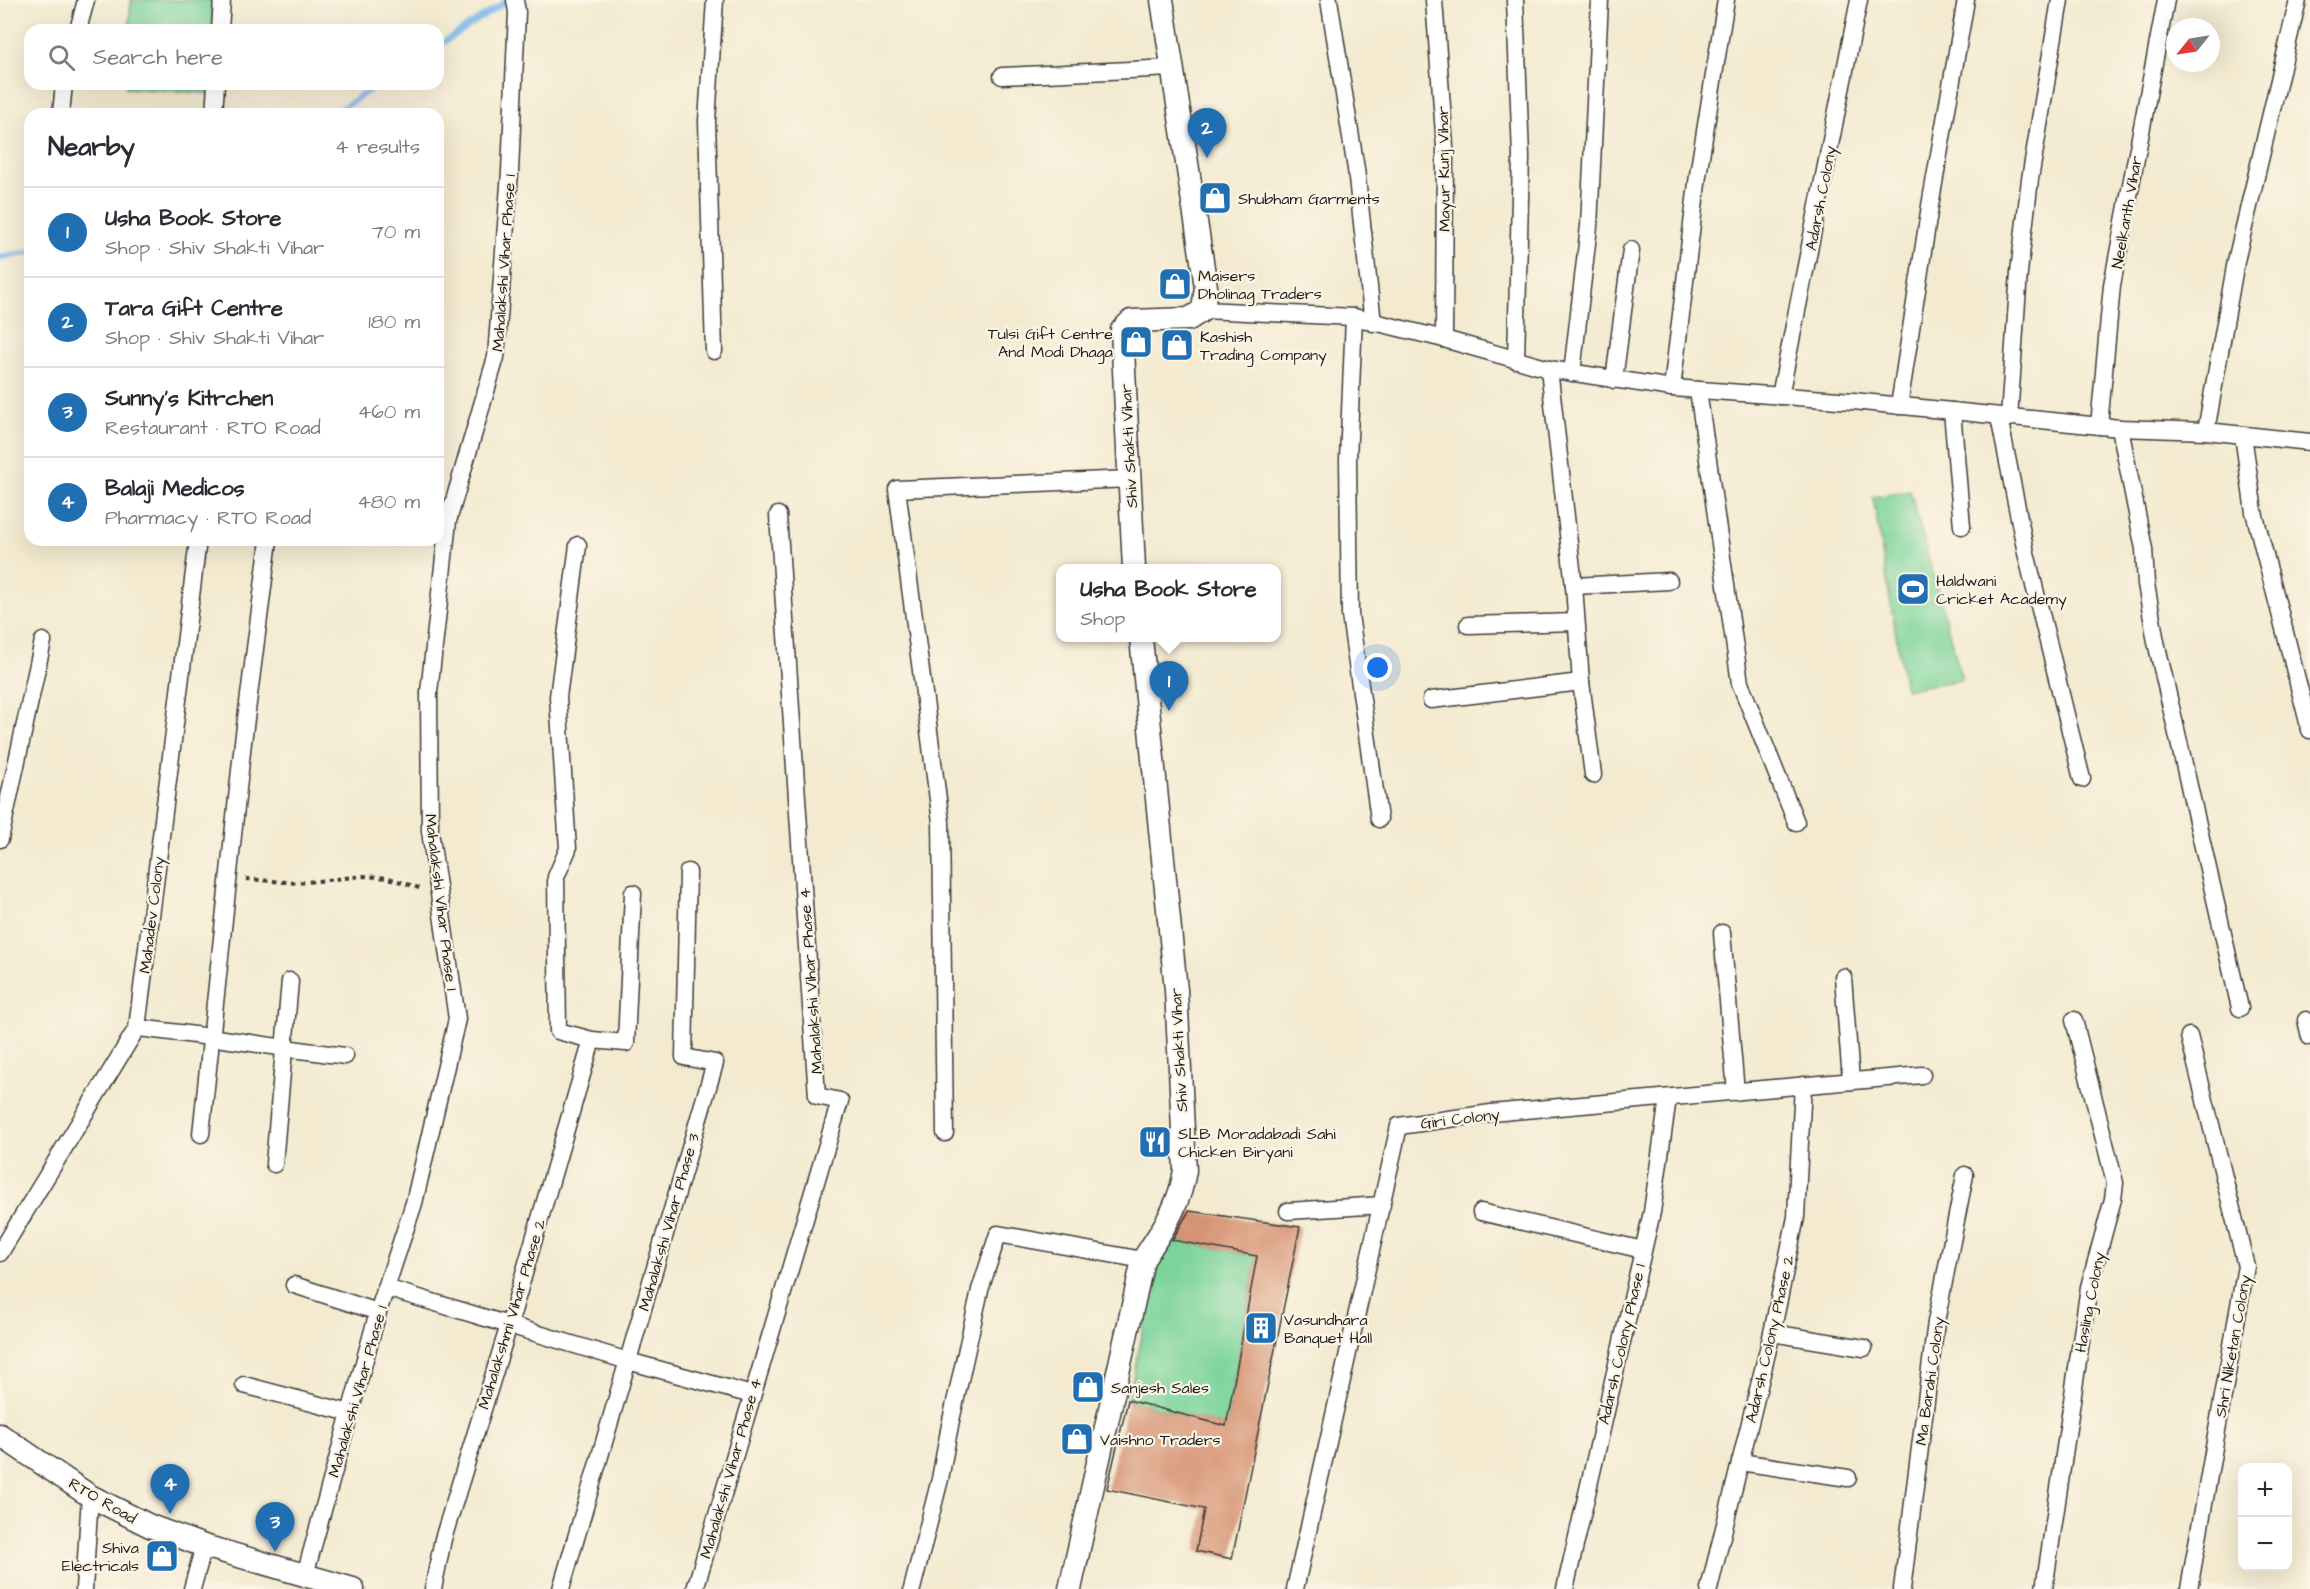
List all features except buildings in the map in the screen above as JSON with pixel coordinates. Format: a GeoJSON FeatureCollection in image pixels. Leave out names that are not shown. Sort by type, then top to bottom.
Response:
{"type":"FeatureCollection","features":[{"type":"Feature","properties":{"kind":"street"},"geometry":{"type":"LineString","coordinates":[[80,24],[86,0]]}},
{"type":"Feature","properties":{"kind":"street"},"geometry":{"type":"LineString","coordinates":[[220,24],[222,0]]}},
{"type":"Feature","properties":{"kind":"street","name":"Mahalakshi Vihar Phase 1"},"geometry":{"type":"LineString","coordinates":[[305,1575],[378,1312],[414,1203],[458,1019],[430,831],[429,692],[448,521],[496,357],[510,172],[517,12],[515,0]]}},
{"type":"Feature","properties":{"kind":"street"},"geometry":{"type":"LineString","coordinates":[[714,351],[707,121],[716,0]]}},
{"type":"Feature","properties":{"kind":"street"},"geometry":{"type":"LineString","coordinates":[[1162,0],[1206,287],[1203,310],[1354,317],[1444,339],[1549,369],[1672,388],[1899,406],[2120,428],[2206,431],[2310,442]]}},
{"type":"Feature","properties":{"kind":"street"},"geometry":{"type":"LineString","coordinates":[[1329,0],[1356,170],[1373,323]]}},
{"type":"Feature","properties":{"kind":"street","name":"Mayur Kunj Vihar"},"geometry":{"type":"LineString","coordinates":[[1434,0],[1445,147],[1444,339]]}},
{"type":"Feature","properties":{"kind":"street"},"geometry":{"type":"LineString","coordinates":[[1515,0],[1521,157],[1516,360]]}},
{"type":"Feature","properties":{"kind":"street"},"geometry":{"type":"LineString","coordinates":[[1572,373],[1589,226],[1600,0]]}},
{"type":"Feature","properties":{"kind":"street"},"geometry":{"type":"LineString","coordinates":[[1672,388],[1698,175],[1726,0]]}},
{"type":"Feature","properties":{"kind":"street","name":"Adarsh Colony"},"geometry":{"type":"LineString","coordinates":[[1780,396],[1859,0]]}},
{"type":"Feature","properties":{"kind":"street"},"geometry":{"type":"LineString","coordinates":[[1899,406],[1930,206],[1966,0]]}},
{"type":"Feature","properties":{"kind":"street"},"geometry":{"type":"LineString","coordinates":[[2060,0],[2030,179],[2004,418],[2026,553],[2082,779]]}},
{"type":"Feature","properties":{"kind":"street","name":"Neelkanth Vihar"},"geometry":{"type":"LineString","coordinates":[[2099,426],[2112,285],[2166,0]]}},
{"type":"Feature","properties":{"kind":"street"},"geometry":{"type":"LineString","coordinates":[[2206,431],[2236,261],[2298,0]]}},
{"type":"Feature","properties":{"kind":"street"},"geometry":{"type":"LineString","coordinates":[[1002,76],[1172,68]]}},
{"type":"Feature","properties":{"kind":"street"},"geometry":{"type":"LineString","coordinates":[[62,108],[63,90]]}},
{"type":"Feature","properties":{"kind":"street"},"geometry":{"type":"LineString","coordinates":[[214,108],[216,90]]}},
{"type":"Feature","properties":{"kind":"street"},"geometry":{"type":"LineString","coordinates":[[1614,380],[1631,250]]}},
{"type":"Feature","properties":{"kind":"street","name":"Shiv Shakti Vihar"},"geometry":{"type":"LineString","coordinates":[[1134,564],[1122,330],[1131,321],[1189,319],[1203,310]]}},
{"type":"Feature","properties":{"kind":"street"},"geometry":{"type":"LineString","coordinates":[[1354,317],[1348,460],[1350,615],[1379,819]]}},
{"type":"Feature","properties":{"kind":"street"},"geometry":{"type":"LineString","coordinates":[[1549,369],[1574,586],[1581,682],[1593,775]]}},
{"type":"Feature","properties":{"kind":"street"},"geometry":{"type":"LineString","coordinates":[[1698,390],[1740,683],[1796,822]]}},
{"type":"Feature","properties":{"kind":"street"},"geometry":{"type":"LineString","coordinates":[[1952,411],[1962,526]]}},
{"type":"Feature","properties":{"kind":"street"},"geometry":{"type":"LineString","coordinates":[[2120,428],[2144,549],[2146,584],[2156,642],[2240,1008]]}},
{"type":"Feature","properties":{"kind":"street"},"geometry":{"type":"LineString","coordinates":[[2243,435],[2254,512],[2310,730]]}},
{"type":"Feature","properties":{"kind":"street"},"geometry":{"type":"LineString","coordinates":[[945,1133],[941,822],[897,489],[1130,479]]}},
{"type":"Feature","properties":{"kind":"street","name":"Mahalakshi Vihar Phase 4"},"geometry":{"type":"LineString","coordinates":[[695,1589],[840,1101],[818,1096],[778,514]]}},
{"type":"Feature","properties":{"kind":"street"},"geometry":{"type":"LineString","coordinates":[[578,545],[558,697],[568,849],[555,877],[558,1031],[592,1040],[626,1043],[633,892]]}},
{"type":"Feature","properties":{"kind":"street","name":"Mahadev Colony"},"geometry":{"type":"LineString","coordinates":[[0,1252],[137,1028],[197,546]]}},
{"type":"Feature","properties":{"kind":"street"},"geometry":{"type":"LineString","coordinates":[[201,1134],[243,742],[268,546]]}},
{"type":"Feature","properties":{"kind":"street"},"geometry":{"type":"LineString","coordinates":[[1574,586],[1669,581]]}},
{"type":"Feature","properties":{"kind":"street"},"geometry":{"type":"LineString","coordinates":[[1468,626],[1576,622]]}},
{"type":"Feature","properties":{"kind":"street"},"geometry":{"type":"LineString","coordinates":[[0,839],[43,641]]}},
{"type":"Feature","properties":{"kind":"street","name":"Shiv Shakti Vihar"},"geometry":{"type":"LineString","coordinates":[[1070,1589],[1143,1260],[1171,1218],[1183,1185],[1185,1170],[1176,990],[1141,642]]}},
{"type":"Feature","properties":{"kind":"street"},"geometry":{"type":"LineString","coordinates":[[1431,700],[1581,682]]}},
{"type":"Feature","properties":{"kind":"street","name":"Mahalakshi Vihar Phase 3"},"geometry":{"type":"LineString","coordinates":[[561,1589],[715,1063],[684,1057],[688,872]]}},
{"type":"Feature","properties":{"kind":"street"},"geometry":{"type":"LineString","coordinates":[[1722,933],[1736,1092]]}},
{"type":"Feature","properties":{"kind":"street"},"geometry":{"type":"LineString","coordinates":[[1843,977],[1851,1081]]}},
{"type":"Feature","properties":{"kind":"street"},"geometry":{"type":"LineString","coordinates":[[274,1164],[291,981]]}},
{"type":"Feature","properties":{"kind":"street","name":"Hasling Colony"},"geometry":{"type":"LineString","coordinates":[[2044,1589],[2089,1287],[2113,1199],[2115,1183],[2074,1020]]}},
{"type":"Feature","properties":{"kind":"street"},"geometry":{"type":"LineString","coordinates":[[2306,1020],[2310,1037]]}},
{"type":"Feature","properties":{"kind":"street"},"geometry":{"type":"LineString","coordinates":[[137,1028],[213,1036],[284,1049],[345,1056]]}},
{"type":"Feature","properties":{"kind":"street","name":"Shri Niketan Colony"},"geometry":{"type":"LineString","coordinates":[[2189,1036],[2246,1266],[2189,1589]]}},
{"type":"Feature","properties":{"kind":"street","name":"Mahalakshmi Vihar Phase 2"},"geometry":{"type":"LineString","coordinates":[[434,1589],[443,1539],[509,1325],[592,1040]]}},
{"type":"Feature","properties":{"kind":"street","name":"Giri Colony"},"geometry":{"type":"LineString","coordinates":[[1295,1589],[1399,1126],[1491,1113],[1922,1075]]}},
{"type":"Feature","properties":{"kind":"street","name":"Adarsh Colony Phase 2"},"geometry":{"type":"LineString","coordinates":[[1715,1588],[1740,1462],[1772,1333],[1796,1217],[1803,1085]]}},
{"type":"Feature","properties":{"kind":"street","name":"Adarsh Colony Phase 1"},"geometry":{"type":"LineString","coordinates":[[1565,1589],[1652,1212],[1668,1098]]}},
{"type":"Feature","properties":{"kind":"street","name":"Ma Barahi Colony"},"geometry":{"type":"LineString","coordinates":[[1902,1589],[1936,1323],[1965,1175]]}},
{"type":"Feature","properties":{"kind":"street"},"geometry":{"type":"LineString","coordinates":[[1288,1211],[1382,1205]]}},
{"type":"Feature","properties":{"kind":"street"},"geometry":{"type":"LineString","coordinates":[[1481,1212],[1643,1250]]}},
{"type":"Feature","properties":{"kind":"street"},"geometry":{"type":"LineString","coordinates":[[912,1589],[940,1479],[980,1290],[998,1234],[1143,1260]]}},
{"type":"Feature","properties":{"kind":"street"},"geometry":{"type":"LineString","coordinates":[[294,1285],[378,1312]]}},
{"type":"Feature","properties":{"kind":"street"},"geometry":{"type":"LineString","coordinates":[[386,1288],[628,1361],[752,1395]]}},
{"type":"Feature","properties":{"kind":"street"},"geometry":{"type":"LineString","coordinates":[[1772,1333],[1864,1347]]}},
{"type":"Feature","properties":{"kind":"street"},"geometry":{"type":"LineString","coordinates":[[244,1385],[350,1413]]}},
{"type":"Feature","properties":{"kind":"street","name":"RTO Road"},"geometry":{"type":"LineString","coordinates":[[0,1435],[90,1496],[150,1526],[204,1545],[305,1575],[326,1585],[353,1589]]}},
{"type":"Feature","properties":{"kind":"street"},"geometry":{"type":"LineString","coordinates":[[1740,1462],[1848,1478]]}},
{"type":"Feature","properties":{"kind":"street"},"geometry":{"type":"LineString","coordinates":[[84,1589],[90,1496]]}},
{"type":"Feature","properties":{"kind":"street"},"geometry":{"type":"LineString","coordinates":[[192,1589],[204,1545]]}},
{"type":"Feature","properties":{"kind":"path"},"geometry":{"type":"LineString","coordinates":[[230,878],[298,883],[364,876],[389,878],[440,895]]}},
{"type":"Feature","properties":{"kind":"green space"},"geometry":{"type":"Polygon","coordinates":[[[131,0],[213,0],[212,24],[129,24],[131,0]]]}},
{"type":"Feature","properties":{"kind":"green space"},"geometry":{"type":"Polygon","coordinates":[[[159,90],[208,90],[208,93],[159,90]]]}},
{"type":"Feature","properties":{"kind":"green space","name":"Haldwani Cricket Academy"},"geometry":{"type":"Polygon","coordinates":[[[1910,491],[1962,680],[1905,689],[1873,497],[1910,491]]]}},
{"type":"Feature","properties":{"kind":"green space"},"geometry":{"type":"Polygon","coordinates":[[[1171,1239],[1257,1256],[1226,1426],[1128,1400],[1158,1262],[1171,1239]]]}},
{"type":"Feature","properties":{"kind":"waterway"},"geometry":{"type":"LineString","coordinates":[[444,42],[507,1]]}},
{"type":"Feature","properties":{"kind":"waterway"},"geometry":{"type":"LineString","coordinates":[[342,108],[370,90]]}},
{"type":"Feature","properties":{"kind":"waterway"},"geometry":{"type":"LineString","coordinates":[[0,257],[24,253]]}},
{"type":"Feature","properties":{"kind":"place","name":"Tara Gift Centre"},"geometry":{"type":"Point","coordinates":[1207,158]}},
{"type":"Feature","properties":{"kind":"place","name":"Shubham Garments"},"geometry":{"type":"Point","coordinates":[1215,198]}},
{"type":"Feature","properties":{"kind":"place","name":"Maisers Dholinag Traders"},"geometry":{"type":"Point","coordinates":[1175,284]}},
{"type":"Feature","properties":{"kind":"place","name":"Tulsi Gift Centre And Modi Dhaga"},"geometry":{"type":"Point","coordinates":[1136,342]}},
{"type":"Feature","properties":{"kind":"place","name":"Kashish Trading Company"},"geometry":{"type":"Point","coordinates":[1177,345]}},
{"type":"Feature","properties":{"kind":"place","name":"Haldwani Cricket Academy"},"geometry":{"type":"Point","coordinates":[1913,589]}},
{"type":"Feature","properties":{"kind":"place","name":"Usha Book Store"},"geometry":{"type":"Point","coordinates":[1169,711]}},
{"type":"Feature","properties":{"kind":"place","name":"SLB Moradabadi Sahi Chicken Biryani"},"geometry":{"type":"Point","coordinates":[1155,1142]}},
{"type":"Feature","properties":{"kind":"place","name":"Vasundhara Banquet Hall"},"geometry":{"type":"Point","coordinates":[1261,1328]}},
{"type":"Feature","properties":{"kind":"place","name":"Sanjesh Sales"},"geometry":{"type":"Point","coordinates":[1088,1387]}},
{"type":"Feature","properties":{"kind":"place","name":"Vaishno Traders"},"geometry":{"type":"Point","coordinates":[1077,1439]}},
{"type":"Feature","properties":{"kind":"place","name":"Balaji Medicos"},"geometry":{"type":"Point","coordinates":[170,1514]}},
{"type":"Feature","properties":{"kind":"place","name":"Sunny's Kitrchen"},"geometry":{"type":"Point","coordinates":[275,1552]}},
{"type":"Feature","properties":{"kind":"place","name":"Shiva Electricals"},"geometry":{"type":"Point","coordinates":[162,1556]}}]}
